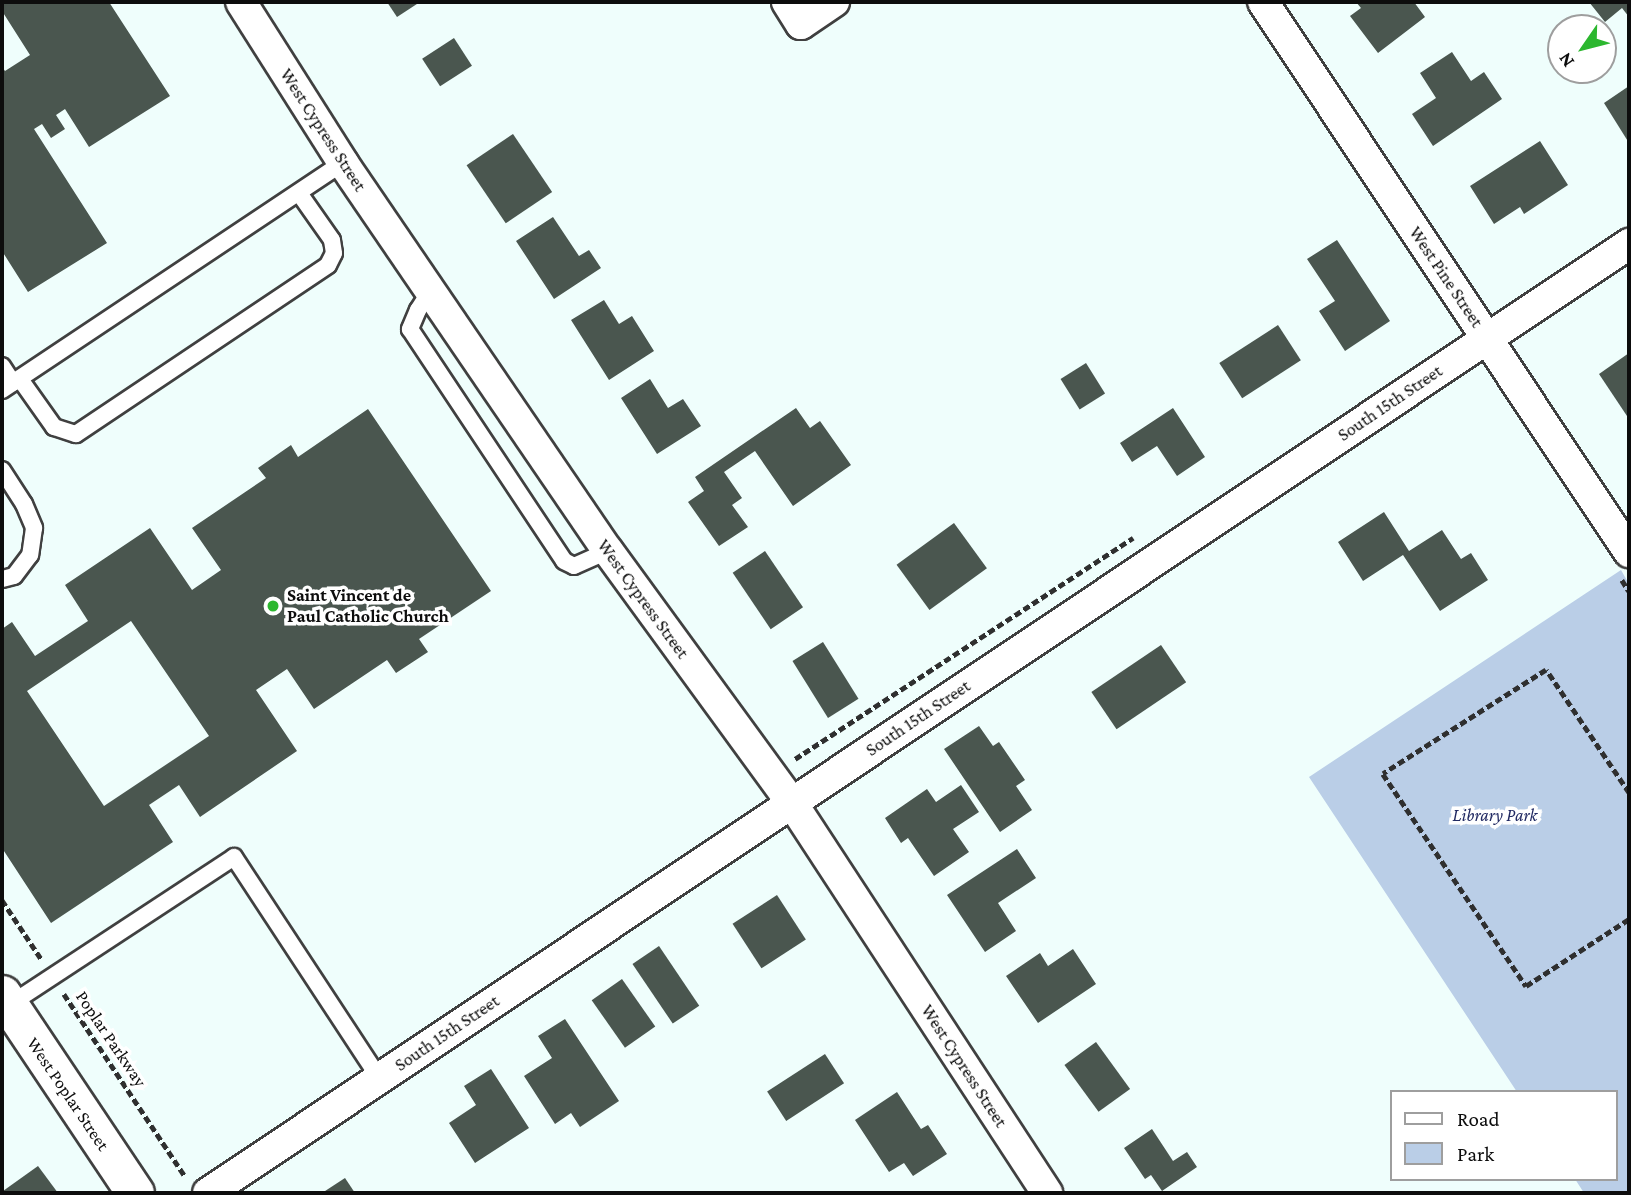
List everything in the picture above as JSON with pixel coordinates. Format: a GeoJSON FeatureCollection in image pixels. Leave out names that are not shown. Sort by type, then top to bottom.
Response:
{"type":"FeatureCollection","features":[{"type":"Feature","properties":{"kind":"street","name":"West Cypress Street"},"geometry":{"type":"LineString","coordinates":[[242,2],[343,163],[608,551],[792,803],[1047,1193]]}},
{"type":"Feature","properties":{"kind":"street"},"geometry":{"type":"LineString","coordinates":[[787,2],[801,24],[834,2]]}},
{"type":"Feature","properties":{"kind":"street","name":"West Pine Street"},"geometry":{"type":"LineString","coordinates":[[1263,2],[1629,552]]}},
{"type":"Feature","properties":{"kind":"street","name":"South 15th Street"},"geometry":{"type":"LineString","coordinates":[[199,1188],[379,1078],[1629,244]]}},
{"type":"Feature","properties":{"kind":"street","name":"West Poplar Street"},"geometry":{"type":"LineString","coordinates":[[5,999],[135,1193]]}},
{"type":"Feature","properties":{"kind":"lane"},"geometry":{"type":"LineString","coordinates":[[11,384],[343,163]]}},
{"type":"Feature","properties":{"kind":"lane"},"geometry":{"type":"LineString","coordinates":[[2,366],[11,384],[54,427],[76,434],[328,265],[334,253],[332,240],[299,193]]}},
{"type":"Feature","properties":{"kind":"lane"},"geometry":{"type":"LineString","coordinates":[[431,290],[410,329],[564,561],[574,566],[608,551]]}},
{"type":"Feature","properties":{"kind":"lane"},"geometry":{"type":"LineString","coordinates":[[2,470],[24,504],[34,528],[30,555],[14,576],[2,579]]}},
{"type":"Feature","properties":{"kind":"lane"},"geometry":{"type":"LineString","coordinates":[[5,999],[52,976],[234,857],[379,1078]]}},
{"type":"Feature","properties":{"kind":"path"},"geometry":{"type":"LineString","coordinates":[[1629,793],[1546,670],[1383,774],[1525,986],[1629,919]]}},
{"type":"Feature","properties":{"kind":"path","name":"Poplar Parkway"},"geometry":{"type":"LineString","coordinates":[[2,900],[199,1188]]}},
{"type":"Feature","properties":{"kind":"green space","name":"Library Park"},"geometry":{"type":"Polygon","coordinates":[[[1621,570],[1629,584],[1629,1193],[1584,1193],[1576,1181],[1617,1181],[1617,1090],[1516,1090],[1309,777],[1621,570]]]}},
{"type":"Feature","properties":{"kind":"building"},"geometry":{"type":"Polygon","coordinates":[[[2,2],[109,2],[170,96],[89,147],[65,109],[56,115],[65,129],[51,138],[42,124],[34,129],[107,243],[28,292],[2,251],[2,67],[5,71],[30,55],[2,11],[2,2]]]}},
{"type":"Feature","properties":{"kind":"building"},"geometry":{"type":"Polygon","coordinates":[[[387,2],[420,2],[397,17],[387,2]]]}},
{"type":"Feature","properties":{"kind":"building"},"geometry":{"type":"Polygon","coordinates":[[[1356,2],[1414,2],[1425,17],[1378,53],[1350,16],[1361,8],[1356,2]]]}},
{"type":"Feature","properties":{"kind":"building"},"geometry":{"type":"Polygon","coordinates":[[[1589,2],[1629,2],[1629,17],[1622,8],[1615,14],[1599,14],[1589,2]]]}},
{"type":"Feature","properties":{"kind":"building"},"geometry":{"type":"Polygon","coordinates":[[[454,38],[472,66],[440,86],[422,59],[454,38]]]}},
{"type":"Feature","properties":{"kind":"building"},"geometry":{"type":"Polygon","coordinates":[[[1452,52],[1471,81],[1484,72],[1502,99],[1433,146],[1412,114],[1436,98],[1420,73],[1452,52]]]}},
{"type":"Feature","properties":{"kind":"building"},"geometry":{"type":"Polygon","coordinates":[[[1629,86],[1629,143],[1604,103],[1629,86]]]}},
{"type":"Feature","properties":{"kind":"building"},"geometry":{"type":"Polygon","coordinates":[[[513,134],[552,192],[506,223],[467,165],[513,134]]]}},
{"type":"Feature","properties":{"kind":"building"},"geometry":{"type":"Polygon","coordinates":[[[1540,141],[1568,185],[1524,214],[1520,207],[1494,224],[1470,186],[1540,141]]]}},
{"type":"Feature","properties":{"kind":"building"},"geometry":{"type":"Polygon","coordinates":[[[553,217],[579,256],[589,250],[601,268],[554,299],[516,241],[553,217]]]}},
{"type":"Feature","properties":{"kind":"building"},"geometry":{"type":"Polygon","coordinates":[[[1337,240],[1390,321],[1345,351],[1319,311],[1335,301],[1307,259],[1337,240]]]}},
{"type":"Feature","properties":{"kind":"building"},"geometry":{"type":"Polygon","coordinates":[[[604,300],[619,324],[632,316],[654,351],[609,380],[571,320],[604,300]]]}},
{"type":"Feature","properties":{"kind":"building"},"geometry":{"type":"Polygon","coordinates":[[[1278,325],[1301,360],[1242,398],[1219,363],[1278,325]]]}},
{"type":"Feature","properties":{"kind":"building"},"geometry":{"type":"Polygon","coordinates":[[[1629,353],[1629,419],[1599,374],[1629,353]]]}},
{"type":"Feature","properties":{"kind":"building"},"geometry":{"type":"Polygon","coordinates":[[[1086,363],[1105,394],[1080,409],[1061,379],[1086,363]]]}},
{"type":"Feature","properties":{"kind":"building"},"geometry":{"type":"Polygon","coordinates":[[[650,379],[668,408],[683,399],[701,426],[657,454],[621,398],[650,379]]]}},
{"type":"Feature","properties":{"kind":"building"},"geometry":{"type":"Polygon","coordinates":[[[796,408],[810,428],[820,421],[851,465],[793,506],[755,451],[724,472],[742,498],[732,505],[748,527],[719,546],[688,502],[704,491],[695,477],[796,408]]]}},
{"type":"Feature","properties":{"kind":"building"},"geometry":{"type":"Polygon","coordinates":[[[1173,408],[1205,457],[1177,476],[1157,446],[1132,462],[1120,443],[1173,408]]]}},
{"type":"Feature","properties":{"kind":"building","name":"Saint Vincent de Paul Catholic Church"},"geometry":{"type":"Polygon","coordinates":[[[368,409],[491,591],[419,639],[428,652],[396,673],[387,660],[314,709],[287,669],[256,690],[297,751],[200,817],[179,785],[149,805],[173,842],[51,923],[2,848],[2,629],[12,622],[35,656],[88,621],[65,585],[150,528],[192,590],[221,570],[192,528],[266,478],[258,468],[291,445],[298,457],[368,409]],[[131,621],[27,691],[104,806],[209,736],[131,621]]]}},
{"type":"Feature","properties":{"kind":"building"},"geometry":{"type":"Polygon","coordinates":[[[1384,512],[1409,551],[1442,530],[1461,559],[1471,553],[1488,580],[1440,611],[1403,555],[1363,581],[1338,542],[1384,512]]]}},
{"type":"Feature","properties":{"kind":"building"},"geometry":{"type":"Polygon","coordinates":[[[954,523],[987,568],[929,610],[897,565],[954,523]]]}},
{"type":"Feature","properties":{"kind":"building"},"geometry":{"type":"Polygon","coordinates":[[[765,551],[803,607],[771,629],[733,573],[765,551]]]}},
{"type":"Feature","properties":{"kind":"building"},"geometry":{"type":"Polygon","coordinates":[[[823,642],[859,699],[828,718],[792,661],[823,642]]]}},
{"type":"Feature","properties":{"kind":"building"},"geometry":{"type":"Polygon","coordinates":[[[1161,645],[1186,682],[1117,729],[1091,692],[1161,645]]]}},
{"type":"Feature","properties":{"kind":"building"},"geometry":{"type":"Polygon","coordinates":[[[979,726],[993,746],[999,742],[1025,780],[1016,786],[1032,810],[1000,832],[944,749],[979,726]]]}},
{"type":"Feature","properties":{"kind":"building"},"geometry":{"type":"Polygon","coordinates":[[[961,785],[979,812],[953,829],[969,852],[934,876],[908,838],[901,843],[885,818],[927,789],[936,802],[961,785]]]}},
{"type":"Feature","properties":{"kind":"building"},"geometry":{"type":"Polygon","coordinates":[[[1017,849],[1036,878],[998,903],[1016,931],[985,952],[947,895],[1017,849]]]}},
{"type":"Feature","properties":{"kind":"building"},"geometry":{"type":"Polygon","coordinates":[[[777,895],[806,939],[761,968],[733,924],[777,895]]]}},
{"type":"Feature","properties":{"kind":"building"},"geometry":{"type":"Polygon","coordinates":[[[659,946],[699,1006],[673,1024],[632,964],[659,946]]]}},
{"type":"Feature","properties":{"kind":"building"},"geometry":{"type":"Polygon","coordinates":[[[1073,949],[1096,984],[1038,1023],[1006,976],[1040,953],[1048,966],[1073,949]]]}},
{"type":"Feature","properties":{"kind":"building"},"geometry":{"type":"Polygon","coordinates":[[[622,979],[655,1027],[625,1048],[592,1000],[622,979]]]}},
{"type":"Feature","properties":{"kind":"building"},"geometry":{"type":"Polygon","coordinates":[[[565,1019],[619,1101],[580,1127],[571,1113],[555,1124],[524,1076],[552,1058],[538,1036],[565,1019]]]}},
{"type":"Feature","properties":{"kind":"building"},"geometry":{"type":"Polygon","coordinates":[[[1096,1042],[1130,1089],[1099,1112],[1064,1065],[1096,1042]]]}},
{"type":"Feature","properties":{"kind":"building"},"geometry":{"type":"Polygon","coordinates":[[[825,1054],[844,1083],[786,1121],[767,1092],[825,1054]]]}},
{"type":"Feature","properties":{"kind":"building"},"geometry":{"type":"Polygon","coordinates":[[[491,1069],[529,1128],[475,1163],[449,1123],[476,1105],[464,1086],[491,1069]]]}},
{"type":"Feature","properties":{"kind":"building"},"geometry":{"type":"Polygon","coordinates":[[[897,1092],[921,1129],[928,1125],[947,1154],[913,1176],[904,1163],[889,1172],[855,1120],[897,1092]]]}},
{"type":"Feature","properties":{"kind":"building"},"geometry":{"type":"Polygon","coordinates":[[[1152,1129],[1173,1161],[1187,1152],[1197,1167],[1162,1191],[1151,1175],[1145,1179],[1124,1148],[1152,1129]]]}},
{"type":"Feature","properties":{"kind":"building"},"geometry":{"type":"Polygon","coordinates":[[[38,1166],[58,1193],[3,1191],[38,1166]]]}},
{"type":"Feature","properties":{"kind":"building"},"geometry":{"type":"Polygon","coordinates":[[[345,1178],[355,1193],[322,1193],[345,1178]]]}},
{"type":"Feature","properties":{"kind":"place","name":"Saint Vincent de Paul Catholic Church"},"geometry":{"type":"Point","coordinates":[273,606]}}]}
